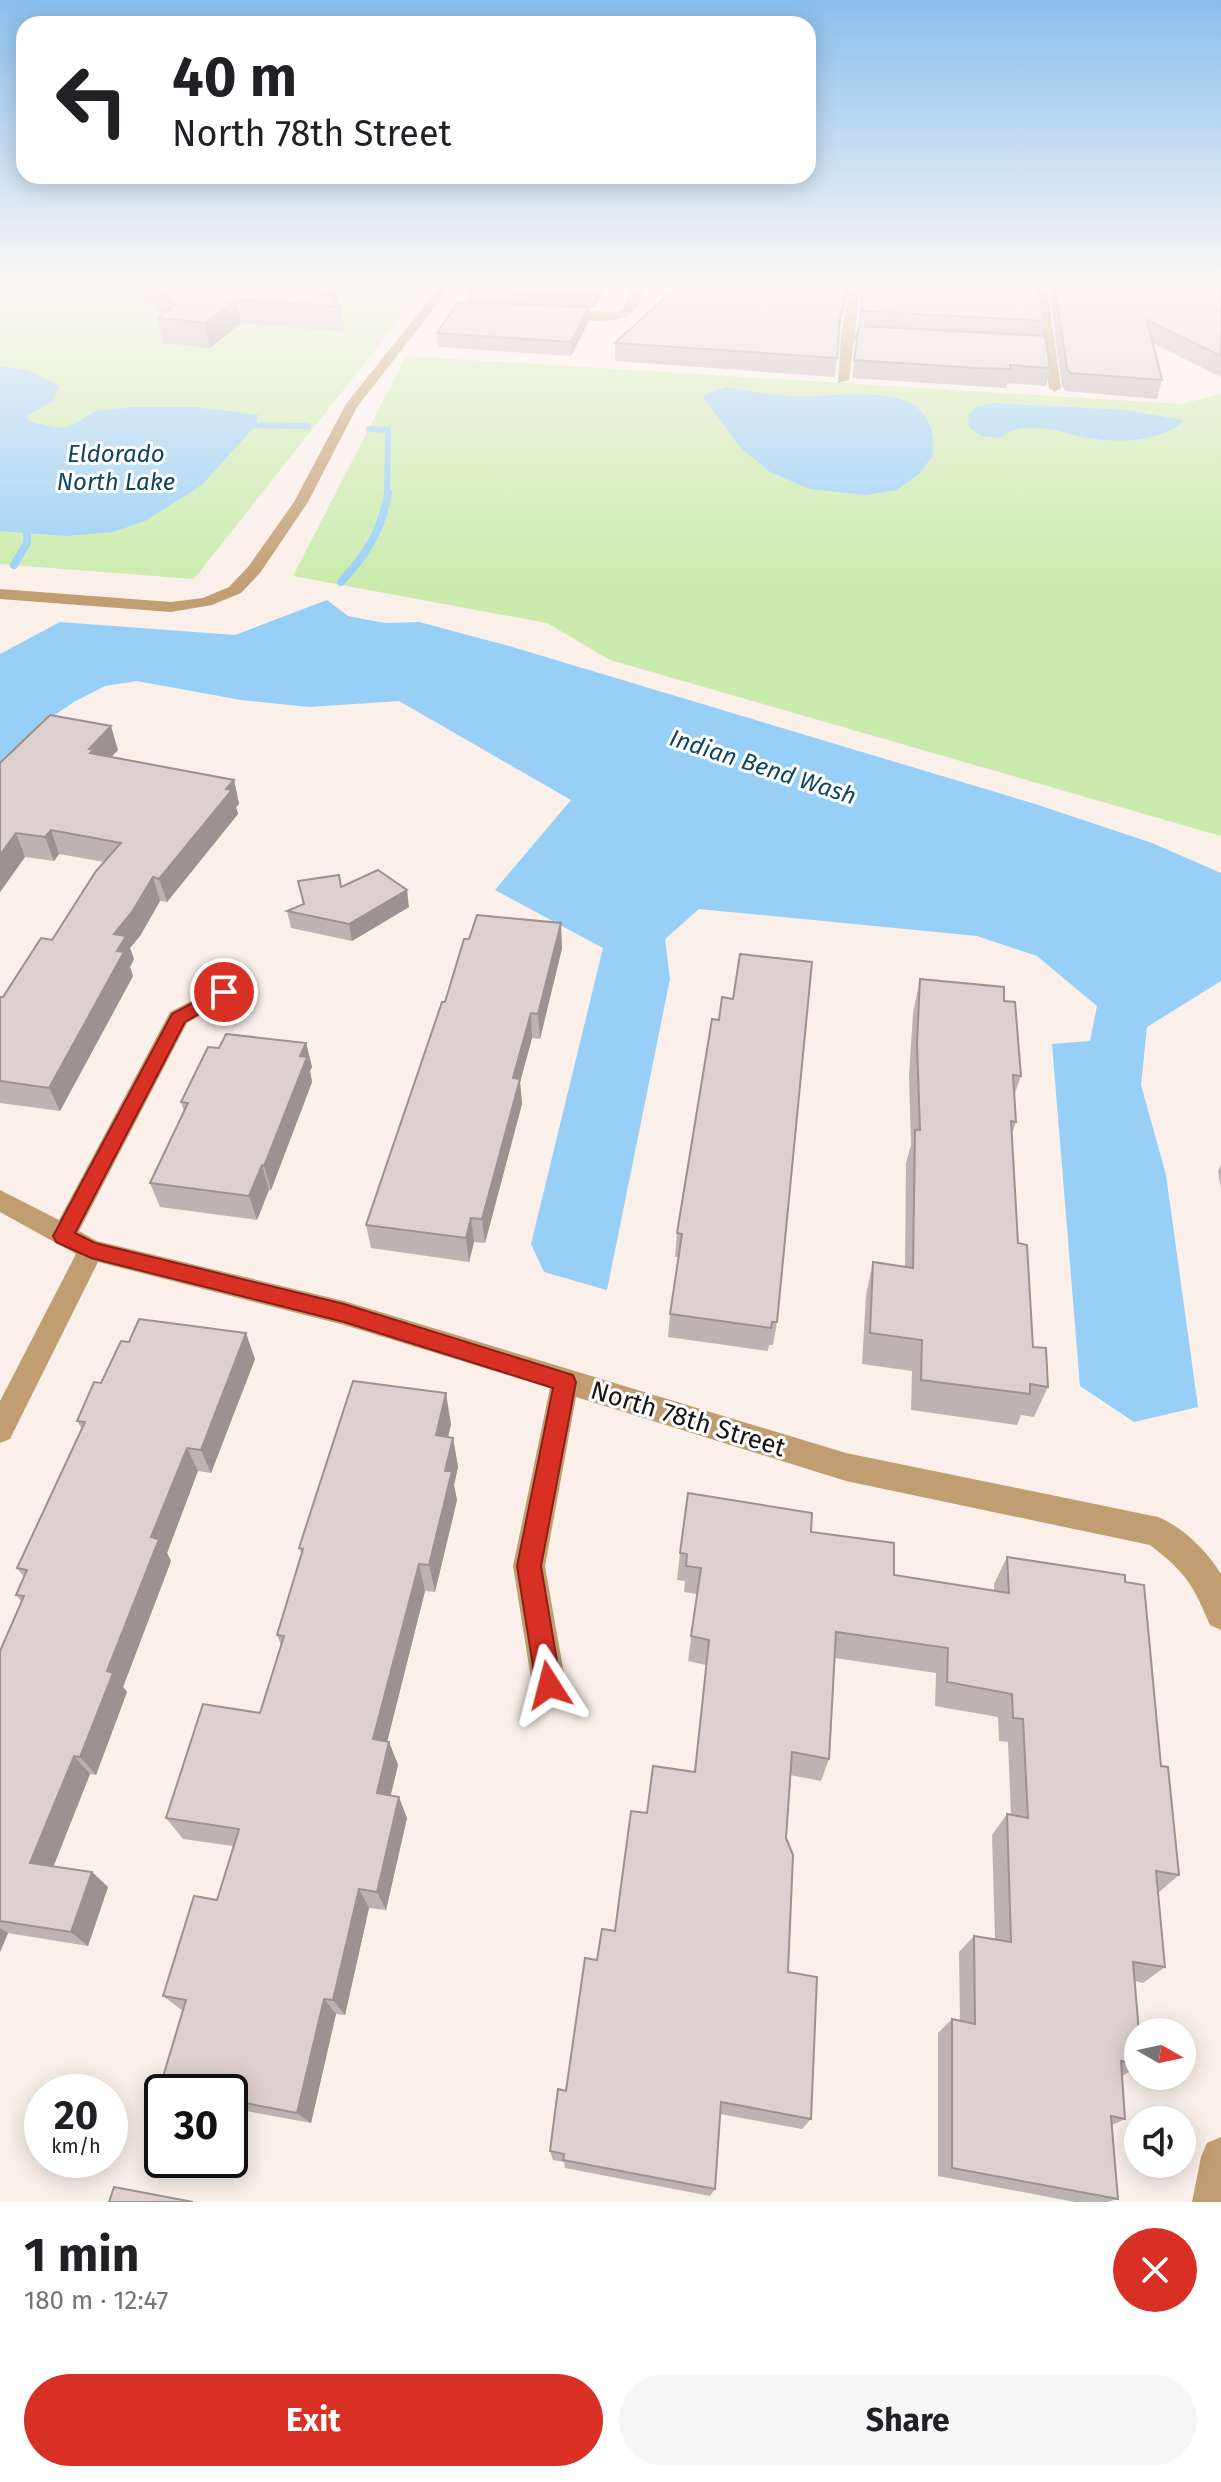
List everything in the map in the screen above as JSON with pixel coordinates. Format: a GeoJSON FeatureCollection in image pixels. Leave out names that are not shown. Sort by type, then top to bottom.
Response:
{"type":"FeatureCollection","features":[{"type":"Feature","properties":{"kind":"street"},"geometry":{"type":"LineString","coordinates":[[0,594],[171,607],[222,596],[245,582],[260,563],[301,502],[351,407],[369,383]]}},
{"type":"Feature","properties":{"kind":"street"},"geometry":{"type":"LineString","coordinates":[[1054,383],[1055,388]]}},
{"type":"Feature","properties":{"kind":"street"},"geometry":{"type":"LineString","coordinates":[[63,1236],[178,1018],[224,992]]}},
{"type":"Feature","properties":{"kind":"street","name":"North 78th Street"},"geometry":{"type":"LineString","coordinates":[[0,1200],[91,1250],[344,1313],[846,1467],[1158,1532],[1198,1564],[1217,1595],[1221,1614]]}},
{"type":"Feature","properties":{"kind":"street"},"geometry":{"type":"LineString","coordinates":[[0,1430],[91,1250]]}},
{"type":"Feature","properties":{"kind":"street"},"geometry":{"type":"LineString","coordinates":[[549,1685],[529,1566],[565,1382]]}},
{"type":"Feature","properties":{"kind":"street"},"geometry":{"type":"LineString","coordinates":[[1213,2202],[1221,2157]]}},
{"type":"Feature","properties":{"kind":"green space"},"geometry":{"type":"Polygon","coordinates":[[[0,383],[349,383],[194,579],[0,564],[0,383]]]}},
{"type":"Feature","properties":{"kind":"green space"},"geometry":{"type":"Polygon","coordinates":[[[392,383],[838,383],[1181,404],[1221,394],[1221,836],[610,660],[547,623],[293,576],[392,383]]]}},
{"type":"Feature","properties":{"kind":"water","name":"Eldorado North Lake"},"geometry":{"type":"Polygon","coordinates":[[[0,383],[53,383],[59,386],[53,401],[27,416],[29,422],[61,428],[73,425],[95,411],[132,407],[195,407],[258,415],[257,424],[202,485],[145,521],[113,532],[66,536],[0,531],[0,383]]]}},
{"type":"Feature","properties":{"kind":"water"},"geometry":{"type":"Polygon","coordinates":[[[726,387],[791,396],[867,394],[908,402],[922,413],[931,430],[933,455],[919,474],[897,490],[866,495],[810,489],[770,472],[741,448],[702,396],[726,387]]]}},
{"type":"Feature","properties":{"kind":"water"},"geometry":{"type":"Polygon","coordinates":[[[995,403],[1125,410],[1183,420],[1177,427],[1163,433],[1126,440],[1089,438],[1032,427],[1021,428],[1000,438],[981,436],[969,427],[968,416],[975,407],[995,403]]]}},
{"type":"Feature","properties":{"kind":"water"},"geometry":{"type":"Polygon","coordinates":[[[327,600],[348,616],[385,623],[419,622],[509,646],[1032,803],[1152,843],[1221,873],[1221,981],[1147,1027],[1141,1085],[1166,1175],[1198,1407],[1134,1422],[1080,1386],[1052,1044],[1090,1041],[1097,1006],[1037,956],[977,936],[699,909],[665,939],[670,979],[607,1290],[544,1272],[531,1244],[603,948],[495,890],[571,800],[399,701],[309,707],[241,700],[137,681],[105,686],[74,702],[43,723],[0,765],[0,654],[60,622],[235,635],[327,600]]]}},
{"type":"Feature","properties":{"kind":"building"},"geometry":{"type":"Polygon","coordinates":[[[50,715],[111,726],[89,749],[93,750],[90,753],[234,780],[226,789],[232,790],[159,879],[153,877],[132,912],[114,934],[126,936],[117,951],[124,952],[49,1088],[0,1081],[0,997],[3,997],[41,938],[52,940],[96,871],[121,843],[51,830],[45,837],[16,833],[0,855],[0,763],[50,715]]]}},
{"type":"Feature","properties":{"kind":"building"},"geometry":{"type":"Polygon","coordinates":[[[378,870],[407,890],[349,924],[287,911],[304,904],[298,881],[339,875],[341,887],[378,870]]]}},
{"type":"Feature","properties":{"kind":"building"},"geometry":{"type":"Polygon","coordinates":[[[477,915],[561,923],[538,1014],[531,1013],[513,1078],[520,1079],[482,1219],[471,1218],[466,1238],[366,1225],[442,1002],[445,1002],[464,939],[469,939],[477,915]]]}},
{"type":"Feature","properties":{"kind":"building"},"geometry":{"type":"Polygon","coordinates":[[[740,954],[812,962],[777,1322],[772,1322],[771,1328],[670,1314],[682,1234],[677,1233],[712,1019],[719,1020],[722,997],[733,999],[740,954]]]}},
{"type":"Feature","properties":{"kind":"building"},"geometry":{"type":"Polygon","coordinates":[[[920,979],[1004,987],[1004,1001],[1015,1002],[1021,1076],[1013,1075],[1016,1122],[1011,1121],[1018,1243],[1027,1245],[1033,1347],[1046,1348],[1048,1387],[1030,1384],[1030,1394],[921,1380],[922,1340],[870,1333],[873,1262],[913,1268],[915,1130],[920,1130],[917,1043],[920,979]]]}},
{"type":"Feature","properties":{"kind":"building"},"geometry":{"type":"Polygon","coordinates":[[[226,1034],[306,1043],[300,1056],[307,1057],[249,1196],[150,1183],[188,1103],[181,1102],[208,1047],[219,1048],[226,1034]]]}},
{"type":"Feature","properties":{"kind":"building"},"geometry":{"type":"Polygon","coordinates":[[[139,1319],[246,1333],[201,1450],[187,1448],[151,1537],[159,1539],[107,1671],[113,1673],[80,1757],[74,1756],[30,1863],[92,1872],[71,1932],[0,1921],[0,1651],[24,1596],[16,1595],[27,1570],[17,1568],[85,1422],[77,1421],[94,1382],[101,1383],[121,1341],[129,1342],[139,1319]]]}},
{"type":"Feature","properties":{"kind":"building"},"geometry":{"type":"Polygon","coordinates":[[[353,1381],[446,1393],[436,1435],[453,1438],[445,1471],[452,1471],[429,1565],[419,1564],[373,1739],[389,1742],[377,1793],[399,1797],[377,1892],[359,1889],[333,2000],[324,1999],[297,2113],[248,2103],[248,2074],[164,2074],[186,2000],[163,1996],[194,1896],[217,1900],[239,1829],[166,1818],[203,1704],[260,1713],[284,1636],[277,1635],[303,1549],[299,1548],[353,1381]]]}},
{"type":"Feature","properties":{"kind":"building"},"geometry":{"type":"Polygon","coordinates":[[[688,1493],[812,1513],[811,1532],[894,1543],[894,1575],[1009,1593],[1007,1557],[1125,1575],[1125,1582],[1144,1585],[1161,1766],[1168,1767],[1179,1875],[1156,1871],[1165,1967],[1133,1962],[1138,2018],[1124,2018],[1124,2062],[1121,2061],[1124,2119],[1111,2116],[1118,2199],[952,2168],[952,2019],[975,2024],[974,1936],[1011,1942],[1007,1814],[1028,1818],[1023,1719],[1013,1718],[1012,1694],[947,1682],[948,1648],[836,1632],[829,1759],[792,1752],[786,1838],[793,1855],[788,1972],[817,1977],[811,2119],[721,2102],[715,2189],[563,2160],[564,2154],[550,2151],[558,2089],[566,2091],[585,1958],[597,1960],[602,1929],[615,1931],[631,1811],[647,1813],[653,1766],[695,1772],[709,1640],[691,1636],[701,1568],[686,1566],[687,1554],[680,1553],[688,1493]]]}},
{"type":"Feature","properties":{"kind":"building"},"geometry":{"type":"Polygon","coordinates":[[[114,2187],[193,2202],[109,2202],[114,2187]]]}},
{"type":"Feature","properties":{"kind":"waterway","name":"Indian Bend Wash"},"geometry":{"type":"LineString","coordinates":[[243,425],[308,426]]}},
{"type":"Feature","properties":{"kind":"waterway","name":"Indian Bend Wash"},"geometry":{"type":"LineString","coordinates":[[369,429],[388,430],[387,495]]}},
{"type":"Feature","properties":{"kind":"waterway","name":"Indian Bend Wash"},"geometry":{"type":"LineString","coordinates":[[341,582],[372,541],[382,519],[388,493]]}},
{"type":"Feature","properties":{"kind":"waterway"},"geometry":{"type":"LineString","coordinates":[[14,565],[27,543],[27,533]]}},
{"type":"Feature","properties":{"kind":"route"},"geometry":{"type":"LineString","coordinates":[[224,992],[178,1018],[63,1236],[91,1250],[344,1313],[565,1382],[529,1566],[549,1685]]}}]}
